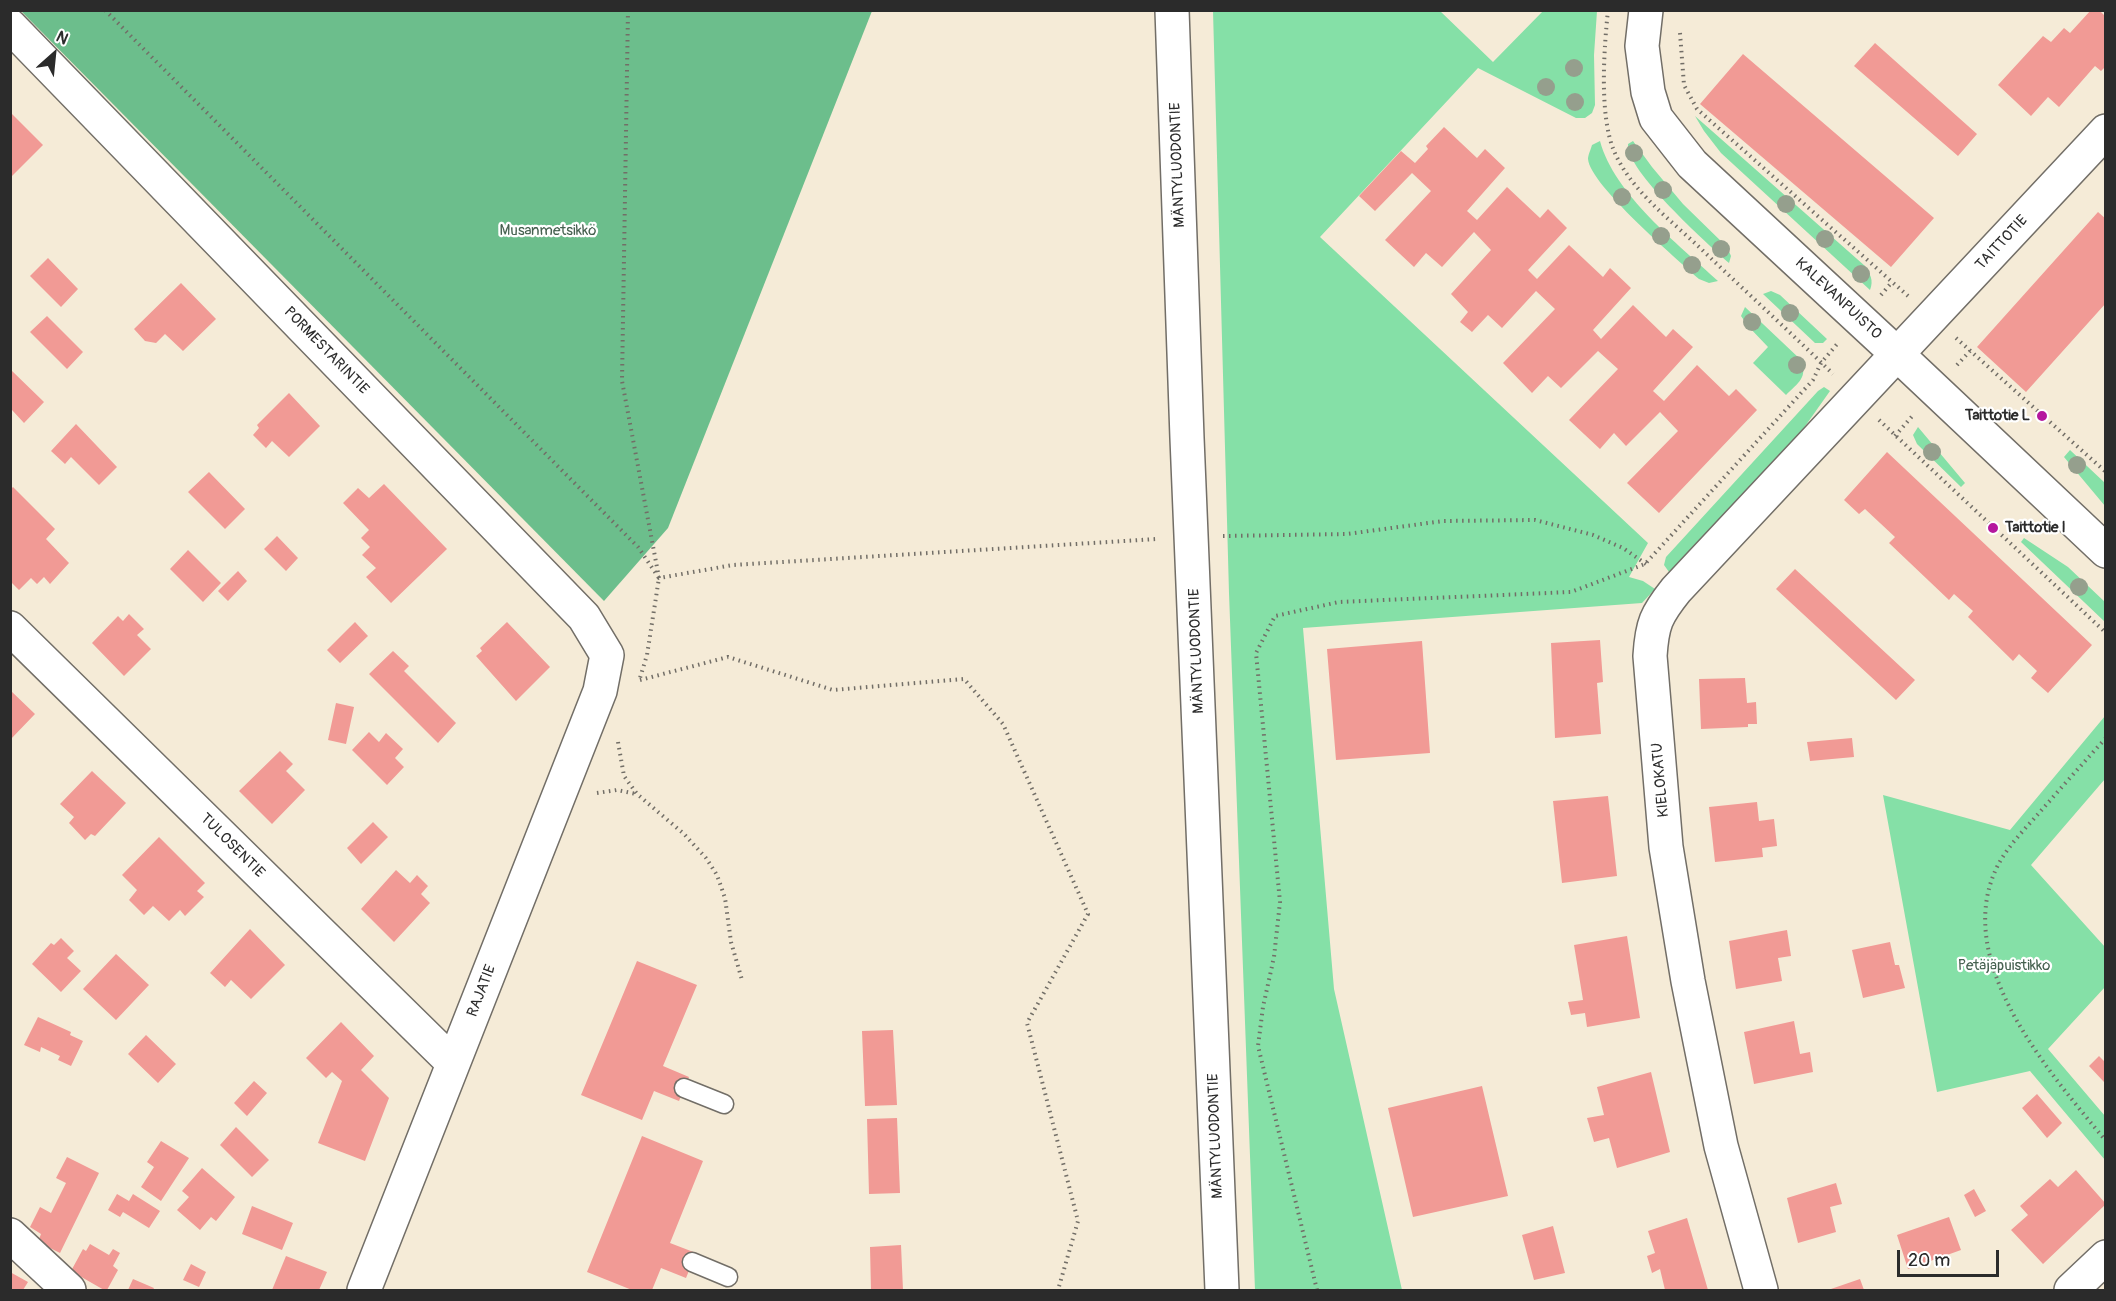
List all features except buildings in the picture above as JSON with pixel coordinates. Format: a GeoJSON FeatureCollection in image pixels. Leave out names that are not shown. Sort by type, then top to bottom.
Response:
{"type":"FeatureCollection","features":[{"type":"Feature","properties":{"kind":"main road","name":"MÄNTYLUODONTIE"},"geometry":{"type":"LineString","coordinates":[[1172,10],[1222,1290]]}},
{"type":"Feature","properties":{"kind":"main road","name":"KALEVANPUISTO"},"geometry":{"type":"LineString","coordinates":[[1646,10],[1642,46],[1648,92],[1656,117],[1692,164],[2106,551]]}},
{"type":"Feature","properties":{"kind":"main road","name":"PORMESTARINTIE"},"geometry":{"type":"LineString","coordinates":[[10,26],[584,616],[607,655],[600,691]]}},
{"type":"Feature","properties":{"kind":"main road","name":"TAITTOTIE"},"geometry":{"type":"LineString","coordinates":[[1897,354],[2106,131]]}},
{"type":"Feature","properties":{"kind":"main road","name":"KIELOKATU"},"geometry":{"type":"LineString","coordinates":[[1761,1290],[1721,1146],[1688,981],[1666,847],[1650,656],[1651,632],[1659,610],[1676,590],[1897,354]]}},
{"type":"Feature","properties":{"kind":"main road","name":"TULOSENTIE"},"geometry":{"type":"LineString","coordinates":[[10,628],[453,1064]]}},
{"type":"Feature","properties":{"kind":"main road","name":"RAJATIE"},"geometry":{"type":"LineString","coordinates":[[364,1290],[600,691]]}},
{"type":"Feature","properties":{"kind":"main road"},"geometry":{"type":"LineString","coordinates":[[10,1235],[69,1290]]}},
{"type":"Feature","properties":{"kind":"main road"},"geometry":{"type":"LineString","coordinates":[[2071,1290],[2106,1257]]}},
{"type":"Feature","properties":{"kind":"lane"},"geometry":{"type":"LineString","coordinates":[[684,1088],[724,1104]]}},
{"type":"Feature","properties":{"kind":"lane"},"geometry":{"type":"LineString","coordinates":[[692,1263],[728,1277]]}},
{"type":"Feature","properties":{"kind":"path"},"geometry":{"type":"LineString","coordinates":[[105,10],[638,547],[659,578]]}},
{"type":"Feature","properties":{"kind":"path"},"geometry":{"type":"LineString","coordinates":[[628,10],[622,381],[659,578],[647,655],[639,680],[728,657],[833,690],[964,679],[1003,724],[1088,914],[1027,1023],[1078,1221],[1058,1290]]}},
{"type":"Feature","properties":{"kind":"path"},"geometry":{"type":"LineString","coordinates":[[1608,10],[1604,87],[1608,128],[1614,150],[1632,181],[1903,443],[2106,633]]}},
{"type":"Feature","properties":{"kind":"path"},"geometry":{"type":"LineString","coordinates":[[1679,30],[1684,85],[1697,109],[2106,472]]}},
{"type":"Feature","properties":{"kind":"path"},"geometry":{"type":"LineString","coordinates":[[1317,1290],[1258,1046],[1263,1007],[1274,957],[1280,902],[1256,653],[1275,616],[1339,602],[1571,592],[1645,564],[1813,380],[1821,363],[1892,282]]}},
{"type":"Feature","properties":{"kind":"path"},"geometry":{"type":"LineString","coordinates":[[1222,536],[1347,534],[1443,521],[1535,520],[1593,535],[1623,548],[1676,590]]}},
{"type":"Feature","properties":{"kind":"path"},"geometry":{"type":"LineString","coordinates":[[659,578],[733,565],[1164,538]]}},
{"type":"Feature","properties":{"kind":"path"},"geometry":{"type":"LineString","coordinates":[[614,752],[622,732]]}},
{"type":"Feature","properties":{"kind":"path"},"geometry":{"type":"LineString","coordinates":[[2106,738],[2014,842],[1997,868],[1986,901],[1986,934],[1995,976],[2014,1019],[2041,1061],[2106,1141]]}},
{"type":"Feature","properties":{"kind":"path"},"geometry":{"type":"LineString","coordinates":[[618,742],[624,776],[636,794],[684,834],[706,858],[717,875],[725,898],[730,942],[742,980]]}},
{"type":"Feature","properties":{"kind":"path"},"geometry":{"type":"LineString","coordinates":[[592,804],[601,782]]}},
{"type":"Feature","properties":{"kind":"path"},"geometry":{"type":"LineString","coordinates":[[597,792],[617,790],[636,794]]}},
{"type":"Feature","properties":{"kind":"green space","name":"Musanmetsikkö"},"geometry":{"type":"Polygon","coordinates":[[[21,11],[872,11],[668,528],[604,601],[21,11]]]}},
{"type":"Feature","properties":{"kind":"green space"},"geometry":{"type":"Polygon","coordinates":[[[1213,11],[1440,11],[1493,62],[1543,11],[1597,11],[1594,55],[1595,105],[1592,113],[1585,118],[1576,118],[1478,68],[1320,237],[1648,543],[1629,577],[1643,581],[1655,589],[1642,603],[1303,628],[1334,989],[1402,1290],[1255,1290],[1229,593],[1213,11]]]}},
{"type":"Feature","properties":{"kind":"green space"},"geometry":{"type":"Polygon","coordinates":[[[1695,116],[1865,266],[1870,274],[1870,290],[1721,153],[1695,116]]]}},
{"type":"Feature","properties":{"kind":"green space"},"geometry":{"type":"Polygon","coordinates":[[[1600,141],[1607,161],[1633,199],[1649,217],[1718,281],[1709,283],[1699,279],[1636,221],[1603,186],[1592,171],[1588,159],[1592,145],[1600,141]]]}},
{"type":"Feature","properties":{"kind":"green space"},"geometry":{"type":"Polygon","coordinates":[[[1633,141],[1683,204],[1727,247],[1731,256],[1729,263],[1653,188],[1631,156],[1628,144],[1633,141]]]}},
{"type":"Feature","properties":{"kind":"green space"},"geometry":{"type":"Polygon","coordinates":[[[1771,291],[1780,295],[1827,339],[1823,343],[1815,343],[1763,294],[1771,291]]]}},
{"type":"Feature","properties":{"kind":"green space"},"geometry":{"type":"Polygon","coordinates":[[[1745,307],[1800,359],[1803,375],[1786,395],[1753,363],[1768,347],[1741,316],[1745,307]]]}},
{"type":"Feature","properties":{"kind":"green space"},"geometry":{"type":"Polygon","coordinates":[[[1824,387],[1830,391],[1801,432],[1669,572],[1664,565],[1666,557],[1824,387]]]}},
{"type":"Feature","properties":{"kind":"green space"},"geometry":{"type":"Polygon","coordinates":[[[1918,427],[1965,483],[1961,487],[1917,444],[1913,435],[1918,427]]]}},
{"type":"Feature","properties":{"kind":"green space"},"geometry":{"type":"Polygon","coordinates":[[[2070,450],[2105,483],[2105,506],[2064,457],[2070,450]]]}},
{"type":"Feature","properties":{"kind":"green space"},"geometry":{"type":"Polygon","coordinates":[[[2024,538],[2068,567],[2105,602],[2105,622],[2021,542],[2024,538]]]}},
{"type":"Feature","properties":{"kind":"green space","name":"Petäjäpuistikko"},"geometry":{"type":"Polygon","coordinates":[[[2105,716],[2105,779],[2031,865],[2105,947],[2105,987],[2048,1049],[2105,1116],[2105,1160],[2030,1071],[1937,1092],[1883,795],[2010,830],[2105,716]]]}},
{"type":"Feature","properties":{"kind":"place","name":"Taittotie L"},"geometry":{"type":"Point","coordinates":[2042,416]}},
{"type":"Feature","properties":{"kind":"place","name":"Taittotie I"},"geometry":{"type":"Point","coordinates":[1993,528]}}]}
